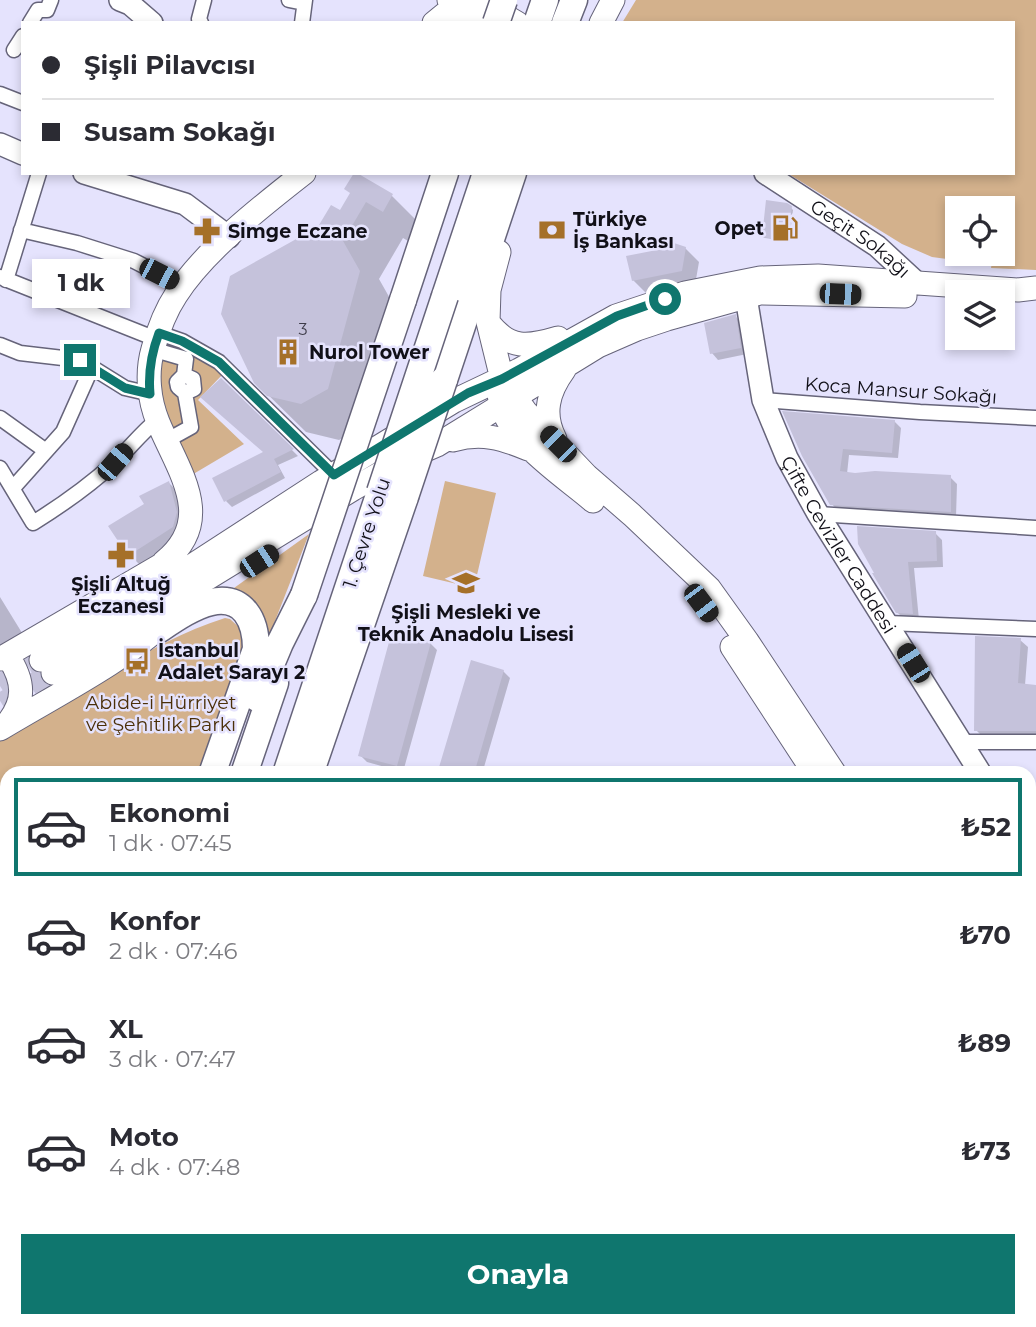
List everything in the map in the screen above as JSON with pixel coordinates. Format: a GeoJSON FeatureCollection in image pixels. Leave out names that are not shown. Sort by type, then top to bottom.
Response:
{"type":"FeatureCollection","features":[{"type":"Feature","properties":{"kind":"highway"},"geometry":{"type":"LineString","coordinates":[[497,21],[504,0]]}},
{"type":"Feature","properties":{"kind":"highway"},"geometry":{"type":"LineString","coordinates":[[544,18],[567,0]]}},
{"type":"Feature","properties":{"kind":"highway"},"geometry":{"type":"LineString","coordinates":[[544,18],[574,0]]}},
{"type":"Feature","properties":{"kind":"highway","name":"1. Çevre Yolu"},"geometry":{"type":"LineString","coordinates":[[247,766],[444,175]]}},
{"type":"Feature","properties":{"kind":"highway","name":"1. Çevre Yolu"},"geometry":{"type":"LineString","coordinates":[[289,766],[392,494],[445,296],[485,175]]}},
{"type":"Feature","properties":{"kind":"highway"},"geometry":{"type":"LineString","coordinates":[[312,766],[392,494],[444,380],[512,175]]}},
{"type":"Feature","properties":{"kind":"highway"},"geometry":{"type":"LineString","coordinates":[[231,766],[268,672],[304,595]]}},
{"type":"Feature","properties":{"kind":"highway"},"geometry":{"type":"LineString","coordinates":[[158,630],[198,607],[219,601],[238,606],[253,621],[256,649],[215,766]]}},
{"type":"Feature","properties":{"kind":"main road"},"geometry":{"type":"LineString","coordinates":[[428,21],[435,0]]}},
{"type":"Feature","properties":{"kind":"main road"},"geometry":{"type":"LineString","coordinates":[[602,21],[612,0]]}},
{"type":"Feature","properties":{"kind":"main road"},"geometry":{"type":"LineString","coordinates":[[463,4],[484,21]]}},
{"type":"Feature","properties":{"kind":"main road"},"geometry":{"type":"LineString","coordinates":[[437,21],[463,4],[544,18]]}},
{"type":"Feature","properties":{"kind":"main road"},"geometry":{"type":"LineString","coordinates":[[164,562],[179,550],[187,534],[190,498],[150,394],[149,375],[153,349],[161,343],[172,302],[197,268],[299,175]]}},
{"type":"Feature","properties":{"kind":"main road"},"geometry":{"type":"LineString","coordinates":[[525,175],[494,267],[489,290],[488,322],[500,400],[509,422],[534,452],[685,584],[728,640],[810,766]]}},
{"type":"Feature","properties":{"kind":"main road"},"geometry":{"type":"LineString","coordinates":[[534,452],[491,436],[465,437],[407,458],[47,666],[113,617],[327,478],[454,401],[500,400],[568,365],[598,346],[744,288],[789,276],[1018,290],[1036,288]]}},
{"type":"Feature","properties":{"kind":"main road"},"geometry":{"type":"LineString","coordinates":[[916,282],[945,297]]}},
{"type":"Feature","properties":{"kind":"main road"},"geometry":{"type":"LineString","coordinates":[[488,322],[507,340],[528,345],[591,329],[645,305],[713,286],[776,292],[945,298]]}},
{"type":"Feature","properties":{"kind":"main road"},"geometry":{"type":"LineString","coordinates":[[1015,303],[1036,304]]}},
{"type":"Feature","properties":{"kind":"main road"},"geometry":{"type":"LineString","coordinates":[[437,445],[591,329]]}},
{"type":"Feature","properties":{"kind":"main road"},"geometry":{"type":"LineString","coordinates":[[558,444],[548,422],[548,404],[556,380],[568,365]]}},
{"type":"Feature","properties":{"kind":"main road"},"geometry":{"type":"LineString","coordinates":[[500,400],[530,416],[587,476],[632,514],[709,588],[747,640],[830,766]]}},
{"type":"Feature","properties":{"kind":"main road"},"geometry":{"type":"LineString","coordinates":[[327,478],[279,498],[42,633],[2,663],[10,679],[5,711],[86,680],[158,630],[179,612],[298,535],[353,489]]}},
{"type":"Feature","properties":{"kind":"main road"},"geometry":{"type":"LineString","coordinates":[[42,633],[33,643],[30,652],[30,661],[37,675],[57,684],[86,680]]}},
{"type":"Feature","properties":{"kind":"street"},"geometry":{"type":"LineString","coordinates":[[31,21],[38,10],[47,10],[51,0]]}},
{"type":"Feature","properties":{"kind":"street"},"geometry":{"type":"LineString","coordinates":[[121,0],[131,4],[150,21]]}},
{"type":"Feature","properties":{"kind":"street"},"geometry":{"type":"LineString","coordinates":[[200,21],[204,0]]}},
{"type":"Feature","properties":{"kind":"street"},"geometry":{"type":"LineString","coordinates":[[289,0],[305,1],[302,21]]}},
{"type":"Feature","properties":{"kind":"street"},"geometry":{"type":"LineString","coordinates":[[15,50],[21,40]]}},
{"type":"Feature","properties":{"kind":"street"},"geometry":{"type":"LineString","coordinates":[[0,93],[21,102]]}},
{"type":"Feature","properties":{"kind":"street"},"geometry":{"type":"LineString","coordinates":[[0,144],[21,152]]}},
{"type":"Feature","properties":{"kind":"street"},"geometry":{"type":"LineString","coordinates":[[0,468],[33,523],[83,489],[115,462],[139,434],[165,428],[191,427],[185,393],[190,392],[195,384],[193,379],[184,376],[186,359],[151,337],[3,279],[38,175]]}},
{"type":"Feature","properties":{"kind":"street"},"geometry":{"type":"LineString","coordinates":[[91,175],[185,204],[229,237]]}},
{"type":"Feature","properties":{"kind":"street","name":"Geçit Sokağı"},"geometry":{"type":"LineString","coordinates":[[768,175],[877,246],[916,282]]}},
{"type":"Feature","properties":{"kind":"street"},"geometry":{"type":"LineString","coordinates":[[21,230],[77,243],[134,261],[183,286]]}},
{"type":"Feature","properties":{"kind":"street"},"geometry":{"type":"LineString","coordinates":[[867,279],[875,267],[877,246]]}},
{"type":"Feature","properties":{"kind":"street","name":"Çifte Cevizler Caddesi"},"geometry":{"type":"LineString","coordinates":[[744,288],[762,400],[787,458],[818,514],[976,766]]}},
{"type":"Feature","properties":{"kind":"street"},"geometry":{"type":"LineString","coordinates":[[161,343],[182,341],[219,362],[327,478]]}},
{"type":"Feature","properties":{"kind":"street"},"geometry":{"type":"LineString","coordinates":[[0,345],[20,353],[80,360],[125,388],[150,394]]}},
{"type":"Feature","properties":{"kind":"street"},"geometry":{"type":"LineString","coordinates":[[13,488],[63,432],[92,368]]}},
{"type":"Feature","properties":{"kind":"street","name":"Koca Mansur Sokağı"},"geometry":{"type":"LineString","coordinates":[[762,400],[1036,418]]}},
{"type":"Feature","properties":{"kind":"street"},"geometry":{"type":"LineString","coordinates":[[0,418],[46,451]]}},
{"type":"Feature","properties":{"kind":"street"},"geometry":{"type":"LineString","coordinates":[[818,514],[1036,528]]}},
{"type":"Feature","properties":{"kind":"street"},"geometry":{"type":"LineString","coordinates":[[888,623],[1036,629]]}},
{"type":"Feature","properties":{"kind":"street"},"geometry":{"type":"LineString","coordinates":[[962,742],[1036,742]]}},
{"type":"Feature","properties":{"kind":"green space"},"geometry":{"type":"Polygon","coordinates":[[[636,0],[1036,0],[1036,270],[991,268],[1015,266],[1015,196],[945,196],[945,259],[932,257],[902,244],[790,175],[1015,175],[1015,21],[623,21],[636,0]]]}},
{"type":"Feature","properties":{"kind":"green space"},"geometry":{"type":"Polygon","coordinates":[[[165,339],[187,348],[223,374],[198,400],[244,444],[190,476],[172,436],[160,394],[158,366],[165,339]]]}},
{"type":"Feature","properties":{"kind":"green space"},"geometry":{"type":"Polygon","coordinates":[[[445,481],[496,493],[474,588],[423,576],[445,481]]]}},
{"type":"Feature","properties":{"kind":"green space"},"geometry":{"type":"Polygon","coordinates":[[[309,534],[268,639],[258,609],[248,597],[234,588],[309,534]]]}},
{"type":"Feature","properties":{"kind":"green space","name":"Abide-i Hürriyet ve Şehitlik Parkı"},"geometry":{"type":"Polygon","coordinates":[[[225,618],[230,619],[242,630],[244,640],[240,661],[206,766],[0,766],[0,741],[110,674],[195,629],[225,618]]]}},
{"type":"Feature","properties":{"kind":"building","name":"Nurol Tower"},"geometry":{"type":"Polygon","coordinates":[[[353,175],[360,175],[393,194],[383,212],[366,202],[343,241],[360,271],[328,389],[301,404],[267,396],[254,383],[221,314],[230,276],[307,233],[313,235],[331,205],[340,210],[350,193],[344,189],[353,175]]]}},
{"type":"Feature","properties":{"kind":"building"},"geometry":{"type":"Polygon","coordinates":[[[766,200],[792,206],[788,241],[762,237],[766,200]]]}},
{"type":"Feature","properties":{"kind":"building"},"geometry":{"type":"Polygon","coordinates":[[[665,240],[686,247],[682,271],[632,281],[626,256],[662,249],[665,240]]]}},
{"type":"Feature","properties":{"kind":"building"},"geometry":{"type":"Polygon","coordinates":[[[736,314],[741,348],[710,354],[704,323],[736,314]]]}},
{"type":"Feature","properties":{"kind":"building"},"geometry":{"type":"Polygon","coordinates":[[[221,378],[294,449],[274,459],[281,472],[224,502],[212,478],[263,452],[200,397],[221,378]]]}},
{"type":"Feature","properties":{"kind":"building"},"geometry":{"type":"Polygon","coordinates":[[[782,411],[895,420],[892,453],[843,449],[840,471],[951,475],[951,512],[830,505],[802,456],[782,411]]]}},
{"type":"Feature","properties":{"kind":"building"},"geometry":{"type":"Polygon","coordinates":[[[169,481],[177,512],[173,527],[128,556],[108,526],[144,504],[139,496],[169,481]]]}},
{"type":"Feature","properties":{"kind":"building"},"geometry":{"type":"Polygon","coordinates":[[[857,526],[936,531],[937,561],[908,562],[913,614],[896,613],[858,544],[857,526]]]}},
{"type":"Feature","properties":{"kind":"building"},"geometry":{"type":"Polygon","coordinates":[[[392,631],[431,642],[397,766],[358,756],[392,631]]]}},
{"type":"Feature","properties":{"kind":"building"},"geometry":{"type":"Polygon","coordinates":[[[975,636],[1021,638],[1018,683],[1036,685],[1036,731],[974,731],[975,636]]]}},
{"type":"Feature","properties":{"kind":"building"},"geometry":{"type":"Polygon","coordinates":[[[471,660],[504,670],[476,766],[439,766],[471,660]]]}},
{"type":"Feature","properties":{"kind":"tunnel"},"geometry":{"type":"LineString","coordinates":[[0,686],[41,660]]}},
{"type":"Feature","properties":{"kind":"tunnel"},"geometry":{"type":"LineString","coordinates":[[2,704],[53,673]]}},
{"type":"Feature","properties":{"kind":"place","name":"Opet"},"geometry":{"type":"Point","coordinates":[785,228]}},
{"type":"Feature","properties":{"kind":"place","name":"Türkiye İş Bankası"},"geometry":{"type":"Point","coordinates":[552,230]}},
{"type":"Feature","properties":{"kind":"place","name":"Simge Eczane"},"geometry":{"type":"Point","coordinates":[207,231]}},
{"type":"Feature","properties":{"kind":"place","name":"Nurol Tower"},"geometry":{"type":"Point","coordinates":[288,352]}},
{"type":"Feature","properties":{"kind":"place","name":"Şişli Altuğ Eczanesi"},"geometry":{"type":"Point","coordinates":[121,555]}},
{"type":"Feature","properties":{"kind":"place","name":"Şişli Mesleki ve Teknik Anadolu Lisesi"},"geometry":{"type":"Point","coordinates":[466,583]}},
{"type":"Feature","properties":{"kind":"place","name":"İstanbul Adalet Sarayı 2"},"geometry":{"type":"Point","coordinates":[137,661]}},
{"type":"Feature","properties":{"kind":"route"},"geometry":{"type":"LineString","coordinates":[[80,360],[125,388],[150,394],[149,375],[153,349],[159,333],[182,341],[219,362],[334,475],[468,393],[502,379],[617,316],[665,299]]}}]}
